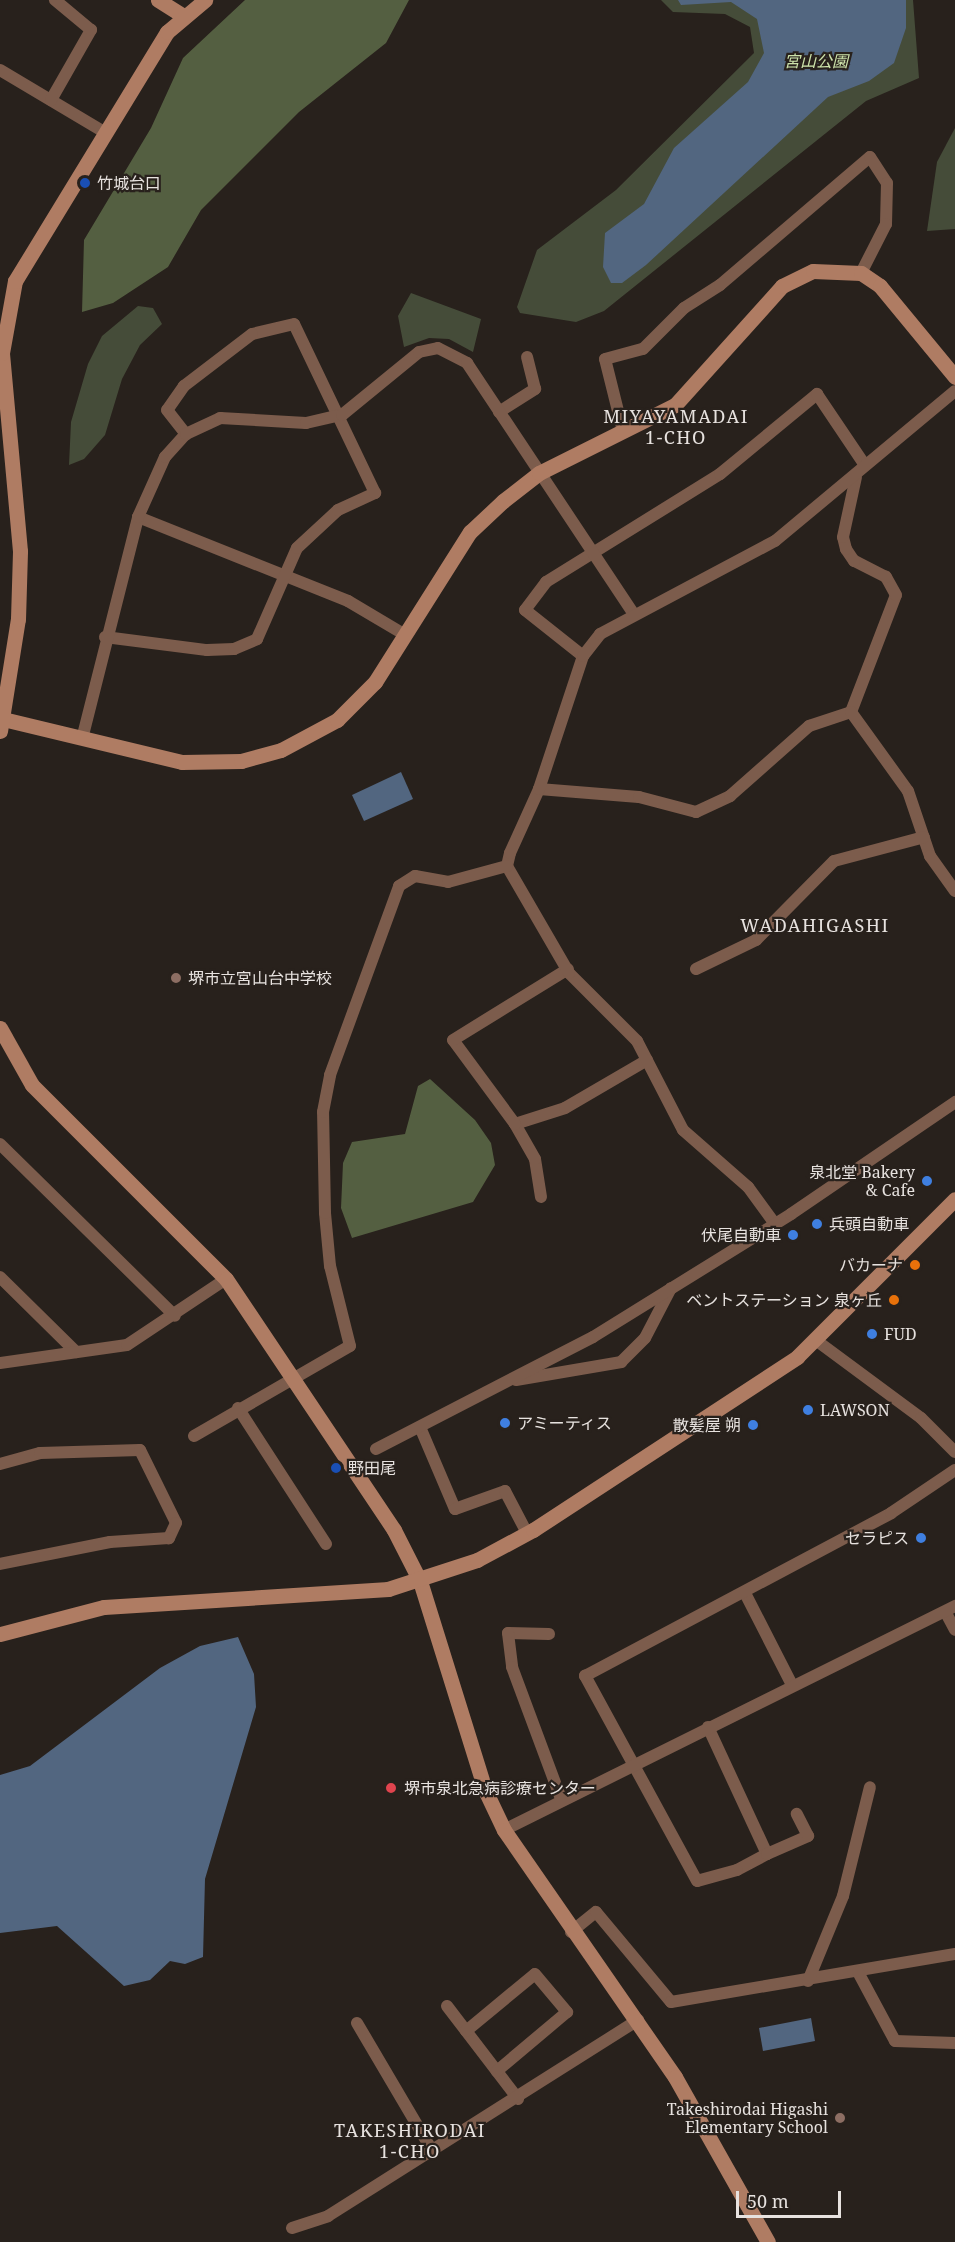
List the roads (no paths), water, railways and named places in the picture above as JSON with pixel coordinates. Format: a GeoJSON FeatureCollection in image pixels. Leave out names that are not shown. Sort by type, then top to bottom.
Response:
{"type":"FeatureCollection","features":[{"type":"Feature","properties":{"kind":"street"},"geometry":{"type":"LineString","coordinates":[[51,100],[91,30],[55,0]]}},
{"type":"Feature","properties":{"kind":"street"},"geometry":{"type":"LineString","coordinates":[[158,0],[182,15]]}},
{"type":"Feature","properties":{"kind":"street"},"geometry":{"type":"LineString","coordinates":[[205,0],[182,15],[104,132],[15,281],[1,353],[20,551],[18,619],[1,723],[182,762],[241,761],[281,750],[337,720],[375,682],[402,633],[470,532],[539,473],[675,405],[782,286],[813,271],[861,273],[887,294],[955,377]]}},
{"type":"Feature","properties":{"kind":"street"},"geometry":{"type":"LineString","coordinates":[[0,70],[104,132]]}},
{"type":"Feature","properties":{"kind":"street"},"geometry":{"type":"LineString","coordinates":[[623,431],[605,359],[643,349],[684,308],[720,285],[870,157],[887,183],[885,224],[861,273]]}},
{"type":"Feature","properties":{"kind":"street"},"geometry":{"type":"LineString","coordinates":[[105,637],[234,649],[257,639],[288,575],[297,548],[314,527],[375,493],[342,416],[294,324],[252,334],[183,386],[167,410],[186,434]]}},
{"type":"Feature","properties":{"kind":"street"},"geometry":{"type":"LineString","coordinates":[[82,739],[105,637],[138,516],[165,457],[186,434],[220,418],[306,423],[342,416],[419,352],[438,348],[467,363],[634,614]]}},
{"type":"Feature","properties":{"kind":"street"},"geometry":{"type":"LineString","coordinates":[[499,412],[535,389],[527,357]]}},
{"type":"Feature","properties":{"kind":"street"},"geometry":{"type":"LineString","coordinates":[[851,712],[896,595],[886,577],[854,561],[846,549],[843,537],[856,477],[864,464],[955,391]]}},
{"type":"Feature","properties":{"kind":"street"},"geometry":{"type":"LineString","coordinates":[[583,656],[525,610],[546,582],[590,550],[720,474],[817,394],[864,464]]}},
{"type":"Feature","properties":{"kind":"street"},"geometry":{"type":"LineString","coordinates":[[507,866],[539,789],[583,656],[600,634],[775,541],[856,477]]}},
{"type":"Feature","properties":{"kind":"street"},"geometry":{"type":"LineString","coordinates":[[138,516],[288,575],[402,633]]}},
{"type":"Feature","properties":{"kind":"street"},"geometry":{"type":"LineString","coordinates":[[539,789],[639,797],[696,812],[730,796],[809,726],[851,712]]}},
{"type":"Feature","properties":{"kind":"street"},"geometry":{"type":"LineString","coordinates":[[851,712],[908,791],[930,856],[955,891]]}},
{"type":"Feature","properties":{"kind":"street"},"geometry":{"type":"LineString","coordinates":[[696,969],[756,940],[834,861],[924,837]]}},
{"type":"Feature","properties":{"kind":"street"},"geometry":{"type":"LineString","coordinates":[[507,866],[568,969],[637,1041],[683,1130],[748,1187],[775,1224]]}},
{"type":"Feature","properties":{"kind":"street"},"geometry":{"type":"LineString","coordinates":[[194,1436],[292,1375],[350,1346],[330,1266],[324,1112],[330,1075],[386,934],[391,904],[399,886],[415,876],[448,882],[507,866]]}},
{"type":"Feature","properties":{"kind":"street"},"geometry":{"type":"LineString","coordinates":[[541,1197],[535,1159],[515,1124],[453,1040],[568,969]]}},
{"type":"Feature","properties":{"kind":"street"},"geometry":{"type":"LineString","coordinates":[[0,1028],[32,1085],[226,1279],[394,1530],[420,1581],[485,1790],[504,1830],[571,1932],[638,2020],[768,2242]]}},
{"type":"Feature","properties":{"kind":"street"},"geometry":{"type":"LineString","coordinates":[[515,1124],[565,1108],[647,1060]]}},
{"type":"Feature","properties":{"kind":"street"},"geometry":{"type":"LineString","coordinates":[[376,1449],[515,1379],[671,1288],[775,1224],[955,1102]]}},
{"type":"Feature","properties":{"kind":"street"},"geometry":{"type":"LineString","coordinates":[[0,1144],[175,1316]]}},
{"type":"Feature","properties":{"kind":"street"},"geometry":{"type":"LineString","coordinates":[[0,1634],[104,1607],[343,1594],[420,1581],[477,1560],[527,1533],[733,1402],[817,1341],[955,1199]]}},
{"type":"Feature","properties":{"kind":"street"},"geometry":{"type":"LineString","coordinates":[[0,1277],[76,1352]]}},
{"type":"Feature","properties":{"kind":"street"},"geometry":{"type":"LineString","coordinates":[[0,1363],[127,1345],[175,1316],[226,1279]]}},
{"type":"Feature","properties":{"kind":"street"},"geometry":{"type":"LineString","coordinates":[[515,1379],[538,1380],[621,1362],[645,1338],[671,1288]]}},
{"type":"Feature","properties":{"kind":"street"},"geometry":{"type":"LineString","coordinates":[[817,1341],[921,1418],[955,1452]]}},
{"type":"Feature","properties":{"kind":"street"},"geometry":{"type":"LineString","coordinates":[[238,1408],[326,1544]]}},
{"type":"Feature","properties":{"kind":"street"},"geometry":{"type":"LineString","coordinates":[[420,1427],[455,1509],[506,1491],[527,1533]]}},
{"type":"Feature","properties":{"kind":"street"},"geometry":{"type":"LineString","coordinates":[[0,1464],[40,1453],[140,1450],[176,1523],[169,1538],[100,1544],[0,1563]]}},
{"type":"Feature","properties":{"kind":"street"},"geometry":{"type":"LineString","coordinates":[[797,1814],[808,1836],[737,1870],[697,1881],[585,1676],[745,1593],[891,1513],[955,1470]]}},
{"type":"Feature","properties":{"kind":"street"},"geometry":{"type":"LineString","coordinates":[[745,1593],[792,1685]]}},
{"type":"Feature","properties":{"kind":"street"},"geometry":{"type":"LineString","coordinates":[[504,1830],[708,1726],[951,1610],[955,1630]]}},
{"type":"Feature","properties":{"kind":"street"},"geometry":{"type":"LineString","coordinates":[[549,1634],[508,1633],[512,1667],[561,1799]]}},
{"type":"Feature","properties":{"kind":"street"},"geometry":{"type":"LineString","coordinates":[[708,1726],[767,1854]]}},
{"type":"Feature","properties":{"kind":"street"},"geometry":{"type":"LineString","coordinates":[[808,1981],[843,1896],[870,1787]]}},
{"type":"Feature","properties":{"kind":"street"},"geometry":{"type":"LineString","coordinates":[[571,1932],[596,1912],[671,2002],[808,1981],[955,1954]]}},
{"type":"Feature","properties":{"kind":"street"},"geometry":{"type":"LineString","coordinates":[[858,1972],[895,2041],[955,2043]]}},
{"type":"Feature","properties":{"kind":"street"},"geometry":{"type":"LineString","coordinates":[[466,2031],[536,1974],[567,2012],[497,2071]]}},
{"type":"Feature","properties":{"kind":"street"},"geometry":{"type":"LineString","coordinates":[[447,2006],[518,2099]]}},
{"type":"Feature","properties":{"kind":"street"},"geometry":{"type":"LineString","coordinates":[[292,2228],[313,2225],[518,2099],[638,2020]]}},
{"type":"Feature","properties":{"kind":"street"},"geometry":{"type":"LineString","coordinates":[[357,2024],[433,2152]]}},
{"type":"Feature","properties":{"kind":"water"},"geometry":{"type":"Polygon","coordinates":[[[678,0],[906,0],[906,28],[894,63],[869,81],[828,97],[646,265],[622,283],[611,283],[603,267],[605,233],[644,204],[674,148],[748,82],[764,53],[757,19],[731,2],[681,5],[678,0]]]}},
{"type":"Feature","properties":{"kind":"water"},"geometry":{"type":"Polygon","coordinates":[[[401,772],[413,799],[364,821],[352,795],[401,772]]]}},
{"type":"Feature","properties":{"kind":"water"},"geometry":{"type":"Polygon","coordinates":[[[238,1637],[254,1674],[256,1707],[205,1879],[203,1957],[185,1964],[170,1961],[150,1980],[124,1986],[57,1926],[0,1933],[0,1775],[30,1766],[160,1668],[200,1646],[238,1637]]]}},
{"type":"Feature","properties":{"kind":"water"},"geometry":{"type":"Polygon","coordinates":[[[811,2018],[815,2041],[763,2051],[759,2028],[811,2018]]]}},
{"type":"Feature","properties":{"kind":"place","name":"竹城台口"},"geometry":{"type":"Point","coordinates":[85,183]}},
{"type":"Feature","properties":{"kind":"place","name":"堺市立宮山台中学校"},"geometry":{"type":"Point","coordinates":[176,978]}},
{"type":"Feature","properties":{"kind":"place","name":"泉北堂 Bakery & Cafe"},"geometry":{"type":"Point","coordinates":[927,1181]}},
{"type":"Feature","properties":{"kind":"place","name":"兵頭自動車"},"geometry":{"type":"Point","coordinates":[817,1224]}},
{"type":"Feature","properties":{"kind":"place","name":"伏尾自動車"},"geometry":{"type":"Point","coordinates":[793,1235]}},
{"type":"Feature","properties":{"kind":"place","name":"バカーナ"},"geometry":{"type":"Point","coordinates":[915,1265]}},
{"type":"Feature","properties":{"kind":"place","name":"ベントステーション 泉ヶ丘"},"geometry":{"type":"Point","coordinates":[894,1300]}},
{"type":"Feature","properties":{"kind":"place","name":"FUD"},"geometry":{"type":"Point","coordinates":[872,1334]}},
{"type":"Feature","properties":{"kind":"place","name":"LAWSON"},"geometry":{"type":"Point","coordinates":[808,1410]}},
{"type":"Feature","properties":{"kind":"place","name":"アミーティス"},"geometry":{"type":"Point","coordinates":[505,1423]}},
{"type":"Feature","properties":{"kind":"place","name":"散髪屋 朔"},"geometry":{"type":"Point","coordinates":[753,1425]}},
{"type":"Feature","properties":{"kind":"place","name":"野田尾"},"geometry":{"type":"Point","coordinates":[336,1468]}},
{"type":"Feature","properties":{"kind":"place","name":"セラピス"},"geometry":{"type":"Point","coordinates":[921,1538]}},
{"type":"Feature","properties":{"kind":"place","name":"堺市泉北急病診療センター"},"geometry":{"type":"Point","coordinates":[391,1788]}},
{"type":"Feature","properties":{"kind":"place","name":"Takeshirodai Higashi Elementary School"},"geometry":{"type":"Point","coordinates":[840,2118]}},
{"type":"Feature","properties":{"kind":"district","name":"MIYAYAMADAI 1-CHO"},"geometry":{"type":"Point","coordinates":[676,427]}},
{"type":"Feature","properties":{"kind":"district","name":"WADAHIGASHI"},"geometry":{"type":"Point","coordinates":[815,925]}},
{"type":"Feature","properties":{"kind":"district","name":"TAKESHIRODAI 1-CHO"},"geometry":{"type":"Point","coordinates":[410,2141]}},
{"type":"Feature","properties":{"kind":"park label","name":"宮山公園"},"geometry":{"type":"Point","coordinates":[816,61]}}]}
